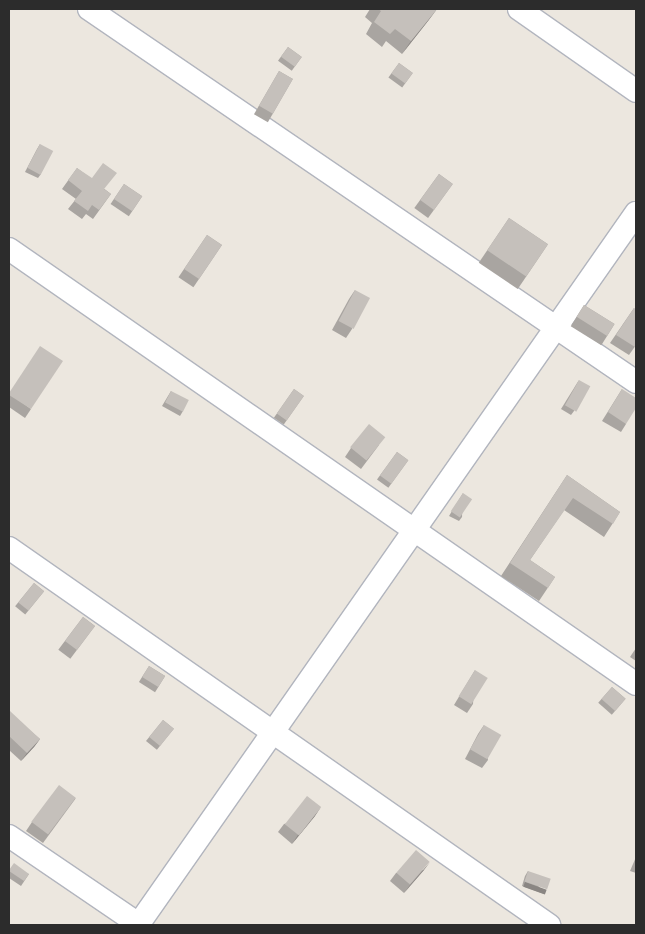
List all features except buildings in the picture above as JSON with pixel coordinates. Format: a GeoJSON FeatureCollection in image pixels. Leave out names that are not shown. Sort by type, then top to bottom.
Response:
{"type":"FeatureCollection","features":[{"type":"Feature","properties":{"kind":"street"},"geometry":{"type":"LineString","coordinates":[[89,9],[636,382]]}},
{"type":"Feature","properties":{"kind":"street"},"geometry":{"type":"LineString","coordinates":[[519,9],[636,91]]}},
{"type":"Feature","properties":{"kind":"street"},"geometry":{"type":"LineString","coordinates":[[9,836],[139,925],[411,530],[636,213]]}},
{"type":"Feature","properties":{"kind":"street"},"geometry":{"type":"LineString","coordinates":[[9,249],[411,530],[636,684]]}},
{"type":"Feature","properties":{"kind":"street"},"geometry":{"type":"LineString","coordinates":[[9,548],[272,734],[549,925]]}}]}
